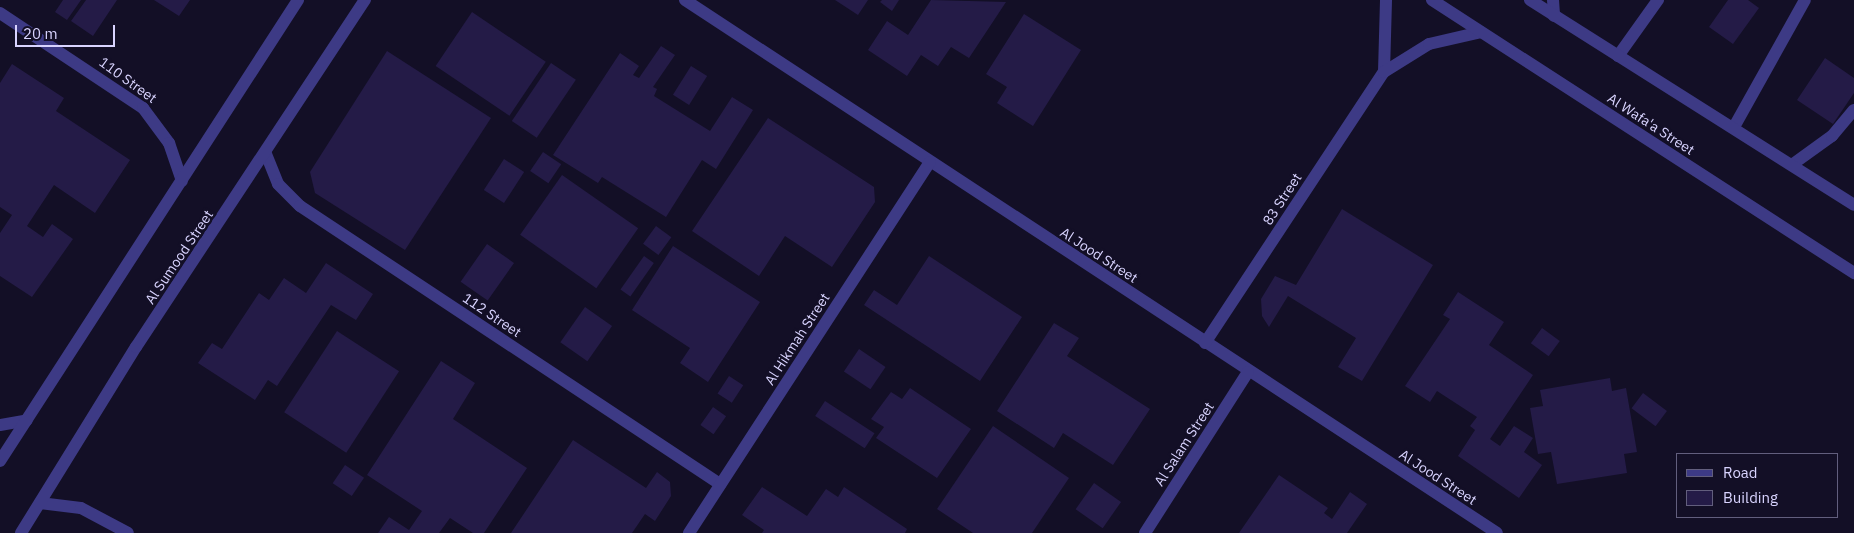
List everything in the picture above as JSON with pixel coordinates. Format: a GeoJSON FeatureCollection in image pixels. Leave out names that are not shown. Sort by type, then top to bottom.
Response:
{"type":"FeatureCollection","features":[{"type":"Feature","properties":{"kind":"street"},"geometry":{"type":"LineString","coordinates":[[0,460],[298,0]]}},
{"type":"Feature","properties":{"kind":"street","name":"Al Sumood Street"},"geometry":{"type":"LineString","coordinates":[[21,533],[136,347],[266,154],[365,0]]}},
{"type":"Feature","properties":{"kind":"street","name":"Al Jood Street"},"geometry":{"type":"LineString","coordinates":[[685,0],[1205,344],[1497,533]]}},
{"type":"Feature","properties":{"kind":"street"},"geometry":{"type":"LineString","coordinates":[[1384,72],[1386,0]]}},
{"type":"Feature","properties":{"kind":"street","name":"Al Wafa'a Street"},"geometry":{"type":"LineString","coordinates":[[1432,0],[1854,273]]}},
{"type":"Feature","properties":{"kind":"street"},"geometry":{"type":"LineString","coordinates":[[1530,0],[1793,164],[1854,206]]}},
{"type":"Feature","properties":{"kind":"street"},"geometry":{"type":"LineString","coordinates":[[1553,0],[1554,16]]}},
{"type":"Feature","properties":{"kind":"street"},"geometry":{"type":"LineString","coordinates":[[1618,56],[1658,0]]}},
{"type":"Feature","properties":{"kind":"street"},"geometry":{"type":"LineString","coordinates":[[1734,127],[1805,0]]}},
{"type":"Feature","properties":{"kind":"street","name":"110 Street"},"geometry":{"type":"LineString","coordinates":[[0,13],[144,108],[169,143],[182,181]]}},
{"type":"Feature","properties":{"kind":"street","name":"83 Street"},"geometry":{"type":"LineString","coordinates":[[1205,344],[1384,72],[1429,44],[1481,32]]}},
{"type":"Feature","properties":{"kind":"street"},"geometry":{"type":"LineString","coordinates":[[1793,164],[1832,136],[1854,110]]}},
{"type":"Feature","properties":{"kind":"street","name":"112 Street"},"geometry":{"type":"LineString","coordinates":[[266,154],[278,184],[300,206],[720,484]]}},
{"type":"Feature","properties":{"kind":"street","name":"Al Hikmah Street"},"geometry":{"type":"LineString","coordinates":[[689,533],[930,162]]}},
{"type":"Feature","properties":{"kind":"street","name":"Al Salam Street"},"geometry":{"type":"LineString","coordinates":[[1144,533],[1248,372]]}},
{"type":"Feature","properties":{"kind":"street"},"geometry":{"type":"LineString","coordinates":[[0,425],[27,420]]}},
{"type":"Feature","properties":{"kind":"street"},"geometry":{"type":"LineString","coordinates":[[40,503],[81,508],[128,533]]}},
{"type":"Feature","properties":{"kind":"building"},"geometry":{"type":"Polygon","coordinates":[[[63,0],[81,0],[67,20],[55,12],[63,0]]]}},
{"type":"Feature","properties":{"kind":"building"},"geometry":{"type":"Polygon","coordinates":[[[86,0],[117,0],[93,36],[71,21],[86,0]]]}},
{"type":"Feature","properties":{"kind":"building"},"geometry":{"type":"Polygon","coordinates":[[[154,0],[190,0],[179,16],[154,0]]]}},
{"type":"Feature","properties":{"kind":"building"},"geometry":{"type":"Polygon","coordinates":[[[835,0],[868,0],[858,15],[835,0]]]}},
{"type":"Feature","properties":{"kind":"building"},"geometry":{"type":"Polygon","coordinates":[[[882,0],[899,0],[892,11],[880,2],[882,0]]]}},
{"type":"Feature","properties":{"kind":"building"},"geometry":{"type":"Polygon","coordinates":[[[931,0],[1006,2],[969,58],[951,47],[938,66],[921,55],[907,76],[868,50],[887,21],[908,35],[931,0]]]}},
{"type":"Feature","properties":{"kind":"building"},"geometry":{"type":"Polygon","coordinates":[[[1728,0],[1748,0],[1759,8],[1733,44],[1709,27],[1728,0]]]}},
{"type":"Feature","properties":{"kind":"building"},"geometry":{"type":"Polygon","coordinates":[[[472,12],[546,62],[509,116],[436,66],[472,12]]]}},
{"type":"Feature","properties":{"kind":"building"},"geometry":{"type":"Polygon","coordinates":[[[1024,14],[1081,50],[1033,126],[997,103],[1007,87],[986,74],[1024,14]]]}},
{"type":"Feature","properties":{"kind":"building"},"geometry":{"type":"Polygon","coordinates":[[[661,46],[675,55],[653,87],[657,89],[654,96],[710,131],[732,97],[753,110],[716,169],[702,160],[666,217],[602,177],[598,183],[553,155],[620,53],[639,66],[633,75],[639,78],[661,46]]]}},
{"type":"Feature","properties":{"kind":"building"},"geometry":{"type":"Polygon","coordinates":[[[387,51],[491,118],[405,250],[315,193],[310,172],[387,51]]]}},
{"type":"Feature","properties":{"kind":"building"},"geometry":{"type":"Polygon","coordinates":[[[1825,58],[1854,78],[1854,93],[1833,124],[1797,100],[1825,58]]]}},
{"type":"Feature","properties":{"kind":"building"},"geometry":{"type":"Polygon","coordinates":[[[551,63],[576,80],[537,138],[512,121],[551,63]]]}},
{"type":"Feature","properties":{"kind":"building"},"geometry":{"type":"Polygon","coordinates":[[[12,64],[64,98],[56,111],[130,160],[95,213],[54,185],[27,226],[43,237],[52,224],[73,239],[32,297],[0,276],[0,233],[12,215],[0,207],[0,83],[12,64]]]}},
{"type":"Feature","properties":{"kind":"building"},"geometry":{"type":"Polygon","coordinates":[[[691,66],[707,76],[689,105],[673,95],[691,66]]]}},
{"type":"Feature","properties":{"kind":"building"},"geometry":{"type":"Polygon","coordinates":[[[768,118],[874,187],[875,202],[832,267],[785,236],[759,276],[692,231],[768,118]]]}},
{"type":"Feature","properties":{"kind":"building"},"geometry":{"type":"Polygon","coordinates":[[[543,152],[561,164],[548,183],[530,171],[543,152]]]}},
{"type":"Feature","properties":{"kind":"building"},"geometry":{"type":"Polygon","coordinates":[[[504,159],[524,172],[504,203],[484,190],[504,159]]]}},
{"type":"Feature","properties":{"kind":"building"},"geometry":{"type":"Polygon","coordinates":[[[562,175],[638,228],[596,288],[520,235],[562,175]]]}},
{"type":"Feature","properties":{"kind":"building"},"geometry":{"type":"Polygon","coordinates":[[[1342,209],[1433,265],[1362,381],[1338,367],[1356,338],[1288,296],[1269,327],[1262,316],[1261,299],[1275,276],[1296,285],[1342,209]]]}},
{"type":"Feature","properties":{"kind":"building"},"geometry":{"type":"Polygon","coordinates":[[[656,226],[671,237],[658,255],[643,244],[656,226]]]}},
{"type":"Feature","properties":{"kind":"building"},"geometry":{"type":"Polygon","coordinates":[[[487,244],[514,263],[488,301],[461,282],[487,244]]]}},
{"type":"Feature","properties":{"kind":"building"},"geometry":{"type":"Polygon","coordinates":[[[673,246],[760,302],[708,382],[680,363],[690,348],[632,310],[673,246]]]}},
{"type":"Feature","properties":{"kind":"building"},"geometry":{"type":"Polygon","coordinates":[[[644,256],[654,263],[630,296],[620,290],[644,256]]]}},
{"type":"Feature","properties":{"kind":"building"},"geometry":{"type":"Polygon","coordinates":[[[929,256],[1022,317],[980,381],[864,305],[874,290],[897,305],[929,256]]]}},
{"type":"Feature","properties":{"kind":"building"},"geometry":{"type":"Polygon","coordinates":[[[326,263],[373,294],[356,320],[331,305],[277,386],[268,380],[255,400],[198,363],[212,343],[222,349],[259,293],[269,300],[284,278],[306,293],[326,263]]]}},
{"type":"Feature","properties":{"kind":"building"},"geometry":{"type":"Polygon","coordinates":[[[1458,292],[1504,322],[1489,345],[1533,375],[1490,439],[1500,446],[1514,426],[1533,438],[1524,452],[1542,465],[1519,498],[1458,456],[1475,430],[1470,426],[1477,417],[1437,391],[1430,402],[1405,386],[1450,319],[1443,315],[1458,292]]]}},
{"type":"Feature","properties":{"kind":"building"},"geometry":{"type":"Polygon","coordinates":[[[585,307],[612,326],[587,361],[560,342],[585,307]]]}},
{"type":"Feature","properties":{"kind":"building"},"geometry":{"type":"Polygon","coordinates":[[[1054,323],[1079,338],[1067,356],[1150,409],[1113,465],[1063,433],[1054,448],[997,411],[1054,323]]]}},
{"type":"Feature","properties":{"kind":"building"},"geometry":{"type":"Polygon","coordinates":[[[1542,328],[1560,341],[1549,356],[1531,343],[1542,328]]]}},
{"type":"Feature","properties":{"kind":"building"},"geometry":{"type":"Polygon","coordinates":[[[337,331],[399,371],[346,453],[284,412],[337,331]]]}},
{"type":"Feature","properties":{"kind":"building"},"geometry":{"type":"Polygon","coordinates":[[[859,349],[886,367],[870,389],[844,371],[859,349]]]}},
{"type":"Feature","properties":{"kind":"building"},"geometry":{"type":"Polygon","coordinates":[[[441,361],[475,383],[453,419],[527,468],[484,533],[473,533],[450,518],[439,533],[378,533],[389,517],[409,530],[422,511],[367,475],[441,361]]]}},
{"type":"Feature","properties":{"kind":"building"},"geometry":{"type":"Polygon","coordinates":[[[729,376],[743,385],[732,403],[718,394],[729,376]]]}},
{"type":"Feature","properties":{"kind":"building"},"geometry":{"type":"Polygon","coordinates":[[[1610,378],[1612,391],[1626,388],[1637,452],[1624,454],[1627,473],[1557,484],[1551,452],[1538,454],[1530,408],[1543,406],[1540,390],[1610,378]]]}},
{"type":"Feature","properties":{"kind":"building"},"geometry":{"type":"Polygon","coordinates":[[[910,388],[971,429],[937,478],[876,438],[884,427],[871,419],[891,392],[902,399],[910,388]]]}},
{"type":"Feature","properties":{"kind":"building"},"geometry":{"type":"Polygon","coordinates":[[[1643,393],[1667,411],[1656,426],[1632,408],[1643,393]]]}},
{"type":"Feature","properties":{"kind":"building"},"geometry":{"type":"Polygon","coordinates":[[[825,401],[874,433],[865,448],[815,416],[825,401]]]}},
{"type":"Feature","properties":{"kind":"building"},"geometry":{"type":"Polygon","coordinates":[[[713,407],[726,416],[713,434],[700,425],[713,407]]]}},
{"type":"Feature","properties":{"kind":"building"},"geometry":{"type":"Polygon","coordinates":[[[993,426],[1069,478],[1032,533],[973,533],[937,509],[993,426]]]}},
{"type":"Feature","properties":{"kind":"building"},"geometry":{"type":"Polygon","coordinates":[[[573,440],[646,488],[657,472],[670,482],[671,496],[655,521],[645,514],[632,533],[511,533],[573,440]]]}},
{"type":"Feature","properties":{"kind":"building"},"geometry":{"type":"Polygon","coordinates":[[[345,465],[364,478],[352,496],[333,483],[345,465]]]}},
{"type":"Feature","properties":{"kind":"building"},"geometry":{"type":"Polygon","coordinates":[[[1279,475],[1328,508],[1324,513],[1332,519],[1350,492],[1367,504],[1347,533],[1239,533],[1279,475]]]}},
{"type":"Feature","properties":{"kind":"building"},"geometry":{"type":"Polygon","coordinates":[[[1094,483],[1121,502],[1103,528],[1076,509],[1094,483]]]}},
{"type":"Feature","properties":{"kind":"building"},"geometry":{"type":"Polygon","coordinates":[[[762,487],[807,516],[826,489],[838,497],[844,487],[907,529],[905,533],[762,533],[764,530],[742,515],[762,487]]]}}]}
